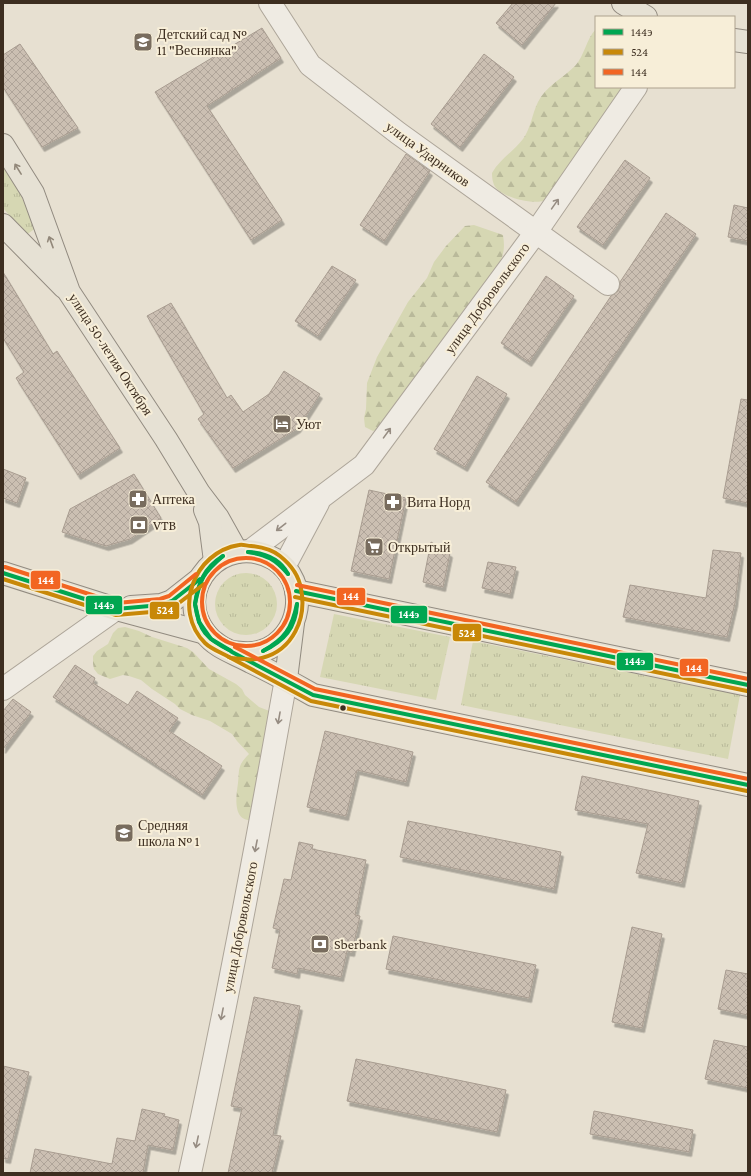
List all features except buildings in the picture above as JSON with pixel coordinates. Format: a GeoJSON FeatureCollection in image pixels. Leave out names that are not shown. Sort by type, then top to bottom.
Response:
{"type":"FeatureCollection","features":[{"type":"Feature","properties":{"kind":"main road"},"geometry":{"type":"LineString","coordinates":[[623,3],[644,16]]}},
{"type":"Feature","properties":{"kind":"main road"},"geometry":{"type":"LineString","coordinates":[[735,40],[748,42]]}},
{"type":"Feature","properties":{"kind":"main road","name":"улица 50-летия Октября"},"geometry":{"type":"LineString","coordinates":[[3,145],[33,193],[69,292],[166,439],[199,494]]}},
{"type":"Feature","properties":{"kind":"main road"},"geometry":{"type":"LineString","coordinates":[[3,225],[69,292]]}},
{"type":"Feature","properties":{"kind":"main road"},"geometry":{"type":"LineString","coordinates":[[199,494],[244,552]]}},
{"type":"Feature","properties":{"kind":"main road"},"geometry":{"type":"LineString","coordinates":[[199,494],[210,522],[215,561]]}},
{"type":"Feature","properties":{"kind":"main road"},"geometry":{"type":"LineString","coordinates":[[116,608],[161,605],[166,603],[180,596],[200,579],[215,561],[226,555],[244,552],[267,556],[284,567],[292,579],[296,591],[297,604],[293,622],[287,634],[272,647],[262,652],[248,654],[232,652]]}},
{"type":"Feature","properties":{"kind":"main road"},"geometry":{"type":"LineString","coordinates":[[3,572],[116,608],[205,633]]}},
{"type":"Feature","properties":{"kind":"main road"},"geometry":{"type":"LineString","coordinates":[[200,579],[195,593],[195,608],[197,617],[205,633],[211,640],[220,647],[286,679],[312,695],[748,785]]}},
{"type":"Feature","properties":{"kind":"main road"},"geometry":{"type":"LineString","coordinates":[[296,591],[748,685]]}},
{"type":"Feature","properties":{"kind":"main road"},"geometry":{"type":"LineString","coordinates":[[286,679],[293,622]]}},
{"type":"Feature","properties":{"kind":"street","name":"улица Ударников"},"geometry":{"type":"LineString","coordinates":[[270,3],[310,65],[398,133],[608,284]]}},
{"type":"Feature","properties":{"kind":"street","name":"улица Добровольского"},"geometry":{"type":"LineString","coordinates":[[244,552],[364,464],[536,232],[635,88]]}},
{"type":"Feature","properties":{"kind":"street"},"geometry":{"type":"LineString","coordinates":[[284,567],[323,495]]}},
{"type":"Feature","properties":{"kind":"street"},"geometry":{"type":"LineString","coordinates":[[3,689],[116,608]]}},
{"type":"Feature","properties":{"kind":"street","name":"улица Добровольского"},"geometry":{"type":"LineString","coordinates":[[190,1173],[203,1115],[259,828],[286,679]]}},
{"type":"Feature","properties":{"kind":"green space"},"geometry":{"type":"Polygon","coordinates":[[[595,30],[595,88],[621,88],[548,199],[530,202],[515,199],[503,193],[495,186],[492,173],[499,163],[523,139],[541,96],[575,66],[595,30]]]}},
{"type":"Feature","properties":{"kind":"green space"},"geometry":{"type":"Polygon","coordinates":[[[3,161],[9,170],[36,228],[26,235],[3,208],[3,161]]]}},
{"type":"Feature","properties":{"kind":"green space"},"geometry":{"type":"Polygon","coordinates":[[[474,225],[503,235],[504,247],[498,266],[381,428],[373,431],[365,427],[364,418],[366,409],[367,383],[377,357],[408,302],[427,278],[434,262],[446,246],[465,226],[474,225]]]}},
{"type":"Feature","properties":{"kind":"green space"},"geometry":{"type":"Polygon","coordinates":[[[240,573],[252,573],[268,582],[275,592],[277,604],[275,616],[268,626],[252,635],[240,635],[229,630],[220,621],[215,610],[215,598],[220,587],[229,578],[240,573]]]}},
{"type":"Feature","properties":{"kind":"green space"},"geometry":{"type":"Polygon","coordinates":[[[334,614],[450,637],[436,700],[320,677],[334,614]]]}},
{"type":"Feature","properties":{"kind":"green space"},"geometry":{"type":"Polygon","coordinates":[[[125,627],[187,648],[193,652],[209,669],[236,684],[242,689],[245,695],[259,707],[272,712],[254,820],[247,820],[242,817],[237,808],[236,802],[239,769],[249,754],[232,734],[210,721],[180,709],[141,680],[123,675],[110,679],[98,674],[94,669],[93,656],[97,651],[108,644],[113,633],[118,628],[125,627]]]}},
{"type":"Feature","properties":{"kind":"green space"},"geometry":{"type":"Polygon","coordinates":[[[473,641],[740,695],[728,759],[461,705],[473,641]]]}},
{"type":"Feature","properties":{"kind":"transit line","name":"524"},"geometry":{"type":"LineString","coordinates":[[229,657],[207,645],[195,630],[190,615],[189,599],[193,584],[200,570],[210,559],[223,550],[239,545],[259,547],[270,550],[280,556],[287,563],[294,571],[298,579],[302,600],[302,611],[299,621],[290,640],[273,654],[262,658],[247,660],[231,658]]}},
{"type":"Feature","properties":{"kind":"transit line","name":"144э"},"geometry":{"type":"LineString","coordinates":[[248,552],[266,555],[281,564],[288,574]]}},
{"type":"Feature","properties":{"kind":"transit line","name":"144э"},"geometry":{"type":"LineString","coordinates":[[248,552],[270,558],[288,574]]}},
{"type":"Feature","properties":{"kind":"transit line","name":"144э"},"geometry":{"type":"LineString","coordinates":[[195,604],[198,589],[203,577],[211,566],[223,556]]}},
{"type":"Feature","properties":{"kind":"transit line","name":"144э"},"geometry":{"type":"LineString","coordinates":[[195,604],[203,577],[223,556]]}},
{"type":"Feature","properties":{"kind":"transit line","name":"144"},"geometry":{"type":"LineString","coordinates":[[237,558],[255,558],[271,565],[283,577],[290,593],[290,602],[290,611],[283,627],[271,639],[255,646],[237,646],[221,639],[209,627],[202,611],[202,593],[209,577],[221,565],[237,558]]}},
{"type":"Feature","properties":{"kind":"transit line","name":"144"},"geometry":{"type":"LineString","coordinates":[[5,567],[117,603],[160,599],[169,596],[196,574]]}},
{"type":"Feature","properties":{"kind":"transit line","name":"144э"},"geometry":{"type":"LineString","coordinates":[[3,573],[116,609],[161,605],[172,601],[200,579]]}},
{"type":"Feature","properties":{"kind":"transit line","name":"524"},"geometry":{"type":"LineString","coordinates":[[3,579],[116,615],[163,611],[175,606],[204,584]]}},
{"type":"Feature","properties":{"kind":"transit line","name":"144"},"geometry":{"type":"LineString","coordinates":[[297,585],[748,679]]}},
{"type":"Feature","properties":{"kind":"transit line","name":"144э"},"geometry":{"type":"LineString","coordinates":[[296,591],[748,685]]}},
{"type":"Feature","properties":{"kind":"transit line","name":"524"},"geometry":{"type":"LineString","coordinates":[[295,597],[747,691]]}},
{"type":"Feature","properties":{"kind":"transit line","name":"144э"},"geometry":{"type":"LineString","coordinates":[[195,604],[199,622],[211,639],[231,651]]}},
{"type":"Feature","properties":{"kind":"transit line","name":"144э"},"geometry":{"type":"LineString","coordinates":[[195,604],[199,621],[205,633],[222,647],[231,651]]}},
{"type":"Feature","properties":{"kind":"transit line","name":"144э"},"geometry":{"type":"LineString","coordinates":[[263,651],[271,647],[286,632],[293,620],[297,604]]}},
{"type":"Feature","properties":{"kind":"transit line","name":"144э"},"geometry":{"type":"LineString","coordinates":[[263,651],[277,643],[288,633],[294,620],[297,604]]}},
{"type":"Feature","properties":{"kind":"transit line","name":"144"},"geometry":{"type":"LineString","coordinates":[[235,647],[315,689],[748,779]]}},
{"type":"Feature","properties":{"kind":"transit line","name":"144э"},"geometry":{"type":"LineString","coordinates":[[232,652],[313,695],[748,785]]}},
{"type":"Feature","properties":{"kind":"transit line","name":"524"},"geometry":{"type":"LineString","coordinates":[[229,657],[311,701],[747,791]]}},
{"type":"Feature","properties":{"kind":"place","name":"Детский сад № 11 \"Веснянка\""},"geometry":{"type":"Point","coordinates":[143,42]}},
{"type":"Feature","properties":{"kind":"place","name":"Уют"},"geometry":{"type":"Point","coordinates":[282,424]}},
{"type":"Feature","properties":{"kind":"place","name":"Аптека"},"geometry":{"type":"Point","coordinates":[138,499]}},
{"type":"Feature","properties":{"kind":"place","name":"Вита Норд"},"geometry":{"type":"Point","coordinates":[393,502]}},
{"type":"Feature","properties":{"kind":"place","name":"VTB"},"geometry":{"type":"Point","coordinates":[139,525]}},
{"type":"Feature","properties":{"kind":"place","name":"Открытый"},"geometry":{"type":"Point","coordinates":[374,547]}},
{"type":"Feature","properties":{"kind":"place","name":"Средняя школа № 1"},"geometry":{"type":"Point","coordinates":[124,833]}},
{"type":"Feature","properties":{"kind":"place","name":"Sberbank"},"geometry":{"type":"Point","coordinates":[320,944]}}]}
